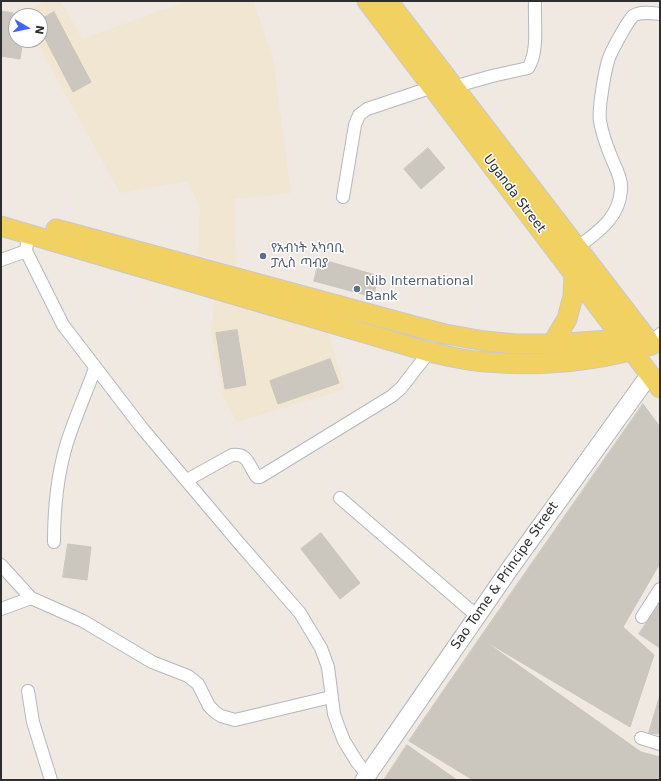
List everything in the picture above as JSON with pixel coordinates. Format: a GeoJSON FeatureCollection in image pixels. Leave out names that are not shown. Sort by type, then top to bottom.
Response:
{"type":"FeatureCollection","features":[{"type":"Feature","properties":{"kind":"main road","name":"Uganda Street"},"geometry":{"type":"LineString","coordinates":[[367,1],[434,87],[655,381]]}},
{"type":"Feature","properties":{"kind":"main road","name":"Uganda Street"},"geometry":{"type":"LineString","coordinates":[[388,1],[577,248],[653,342]]}},
{"type":"Feature","properties":{"kind":"main road"},"geometry":{"type":"LineString","coordinates":[[1,214],[445,334],[485,341],[516,344],[627,345],[653,342]]}},
{"type":"Feature","properties":{"kind":"main road"},"geometry":{"type":"LineString","coordinates":[[1,226],[27,243],[429,352],[485,362],[523,364],[556,363],[578,360],[627,345]]}},
{"type":"Feature","properties":{"kind":"main road"},"geometry":{"type":"LineString","coordinates":[[552,344],[567,319],[573,296],[574,274]]}},
{"type":"Feature","properties":{"kind":"main road","name":"Sao Tome & Principe Street"},"geometry":{"type":"LineString","coordinates":[[366,777],[563,493],[655,381]]}},
{"type":"Feature","properties":{"kind":"street"},"geometry":{"type":"LineString","coordinates":[[453,87],[528,68],[532,63],[534,51],[534,1]]}},
{"type":"Feature","properties":{"kind":"street"},"geometry":{"type":"LineString","coordinates":[[577,248],[606,225],[616,212],[621,191],[621,181],[611,158],[600,120],[603,88],[609,58],[629,21],[635,15],[646,13],[660,14]]}},
{"type":"Feature","properties":{"kind":"street"},"geometry":{"type":"LineString","coordinates":[[343,198],[355,125],[359,115],[367,109],[434,87]]}},
{"type":"Feature","properties":{"kind":"street"},"geometry":{"type":"LineString","coordinates":[[1,260],[27,243],[63,325],[142,428],[300,613],[321,648],[328,667],[334,714],[344,741],[366,777]]}},
{"type":"Feature","properties":{"kind":"street"},"geometry":{"type":"LineString","coordinates":[[186,480],[232,455],[239,454],[244,456],[257,477],[260,477],[392,396],[401,388],[429,352]]}},
{"type":"Feature","properties":{"kind":"street"},"geometry":{"type":"LineString","coordinates":[[54,542],[58,482],[66,446],[96,368]]}},
{"type":"Feature","properties":{"kind":"street"},"geometry":{"type":"LineString","coordinates":[[340,498],[477,616]]}},
{"type":"Feature","properties":{"kind":"street"},"geometry":{"type":"LineString","coordinates":[[1,565],[31,598],[83,621],[152,662],[194,679],[209,706],[215,712],[227,718],[235,720],[331,697]]}},
{"type":"Feature","properties":{"kind":"street"},"geometry":{"type":"LineString","coordinates":[[642,617],[660,589]]}},
{"type":"Feature","properties":{"kind":"street"},"geometry":{"type":"LineString","coordinates":[[1,609],[31,598]]}},
{"type":"Feature","properties":{"kind":"street"},"geometry":{"type":"LineString","coordinates":[[28,691],[32,722],[51,780]]}},
{"type":"Feature","properties":{"kind":"street"},"geometry":{"type":"LineString","coordinates":[[641,738],[660,744]]}},
{"type":"Feature","properties":{"kind":"shaded area"},"geometry":{"type":"Polygon","coordinates":[[[47,1],[61,1],[82,39],[188,1],[253,1],[273,59],[291,193],[234,199],[236,267],[198,254],[200,207],[187,181],[120,193],[40,48],[48,48],[48,8],[30,8],[47,1]]]}},
{"type":"Feature","properties":{"kind":"shaded area"},"geometry":{"type":"Polygon","coordinates":[[[215,298],[327,330],[345,389],[237,422],[224,398],[211,331],[215,298]]]}},
{"type":"Feature","properties":{"kind":"building"},"geometry":{"type":"Polygon","coordinates":[[[1,11],[8,12],[8,48],[22,48],[20,59],[1,56],[1,11]]]}},
{"type":"Feature","properties":{"kind":"building"},"geometry":{"type":"Polygon","coordinates":[[[54,12],[91,82],[73,92],[48,44],[48,15],[54,12]]]}},
{"type":"Feature","properties":{"kind":"building"},"geometry":{"type":"Polygon","coordinates":[[[428,148],[445,168],[421,189],[404,169],[428,148]]]}},
{"type":"Feature","properties":{"kind":"building"},"geometry":{"type":"Polygon","coordinates":[[[320,259],[379,276],[373,297],[314,281],[320,259]]]}},
{"type":"Feature","properties":{"kind":"building"},"geometry":{"type":"Polygon","coordinates":[[[237,330],[246,385],[225,389],[216,333],[237,330]]]}},
{"type":"Feature","properties":{"kind":"building"},"geometry":{"type":"Polygon","coordinates":[[[330,359],[339,383],[278,404],[270,381],[330,359]]]}},
{"type":"Feature","properties":{"kind":"building"},"geometry":{"type":"Polygon","coordinates":[[[643,404],[660,427],[660,563],[623,627],[654,655],[630,727],[480,638],[643,404]]]}},
{"type":"Feature","properties":{"kind":"building"},"geometry":{"type":"Polygon","coordinates":[[[321,533],[360,583],[340,599],[301,549],[321,533]]]}},
{"type":"Feature","properties":{"kind":"building"},"geometry":{"type":"Polygon","coordinates":[[[68,544],[91,547],[87,580],[63,577],[68,544]]]}},
{"type":"Feature","properties":{"kind":"building"},"geometry":{"type":"Polygon","coordinates":[[[660,603],[660,648],[639,634],[660,603]]]}},
{"type":"Feature","properties":{"kind":"building"},"geometry":{"type":"Polygon","coordinates":[[[480,638],[641,752],[660,757],[660,780],[473,780],[409,741],[480,638]]]}},
{"type":"Feature","properties":{"kind":"building"},"geometry":{"type":"Polygon","coordinates":[[[660,695],[660,734],[649,733],[660,695]]]}},
{"type":"Feature","properties":{"kind":"building"},"geometry":{"type":"Polygon","coordinates":[[[407,745],[457,780],[384,780],[407,745]]]}},
{"type":"Feature","properties":{"kind":"place","name":"የአብነት አካባቢ ፓሊስ ጣብያ"},"geometry":{"type":"Point","coordinates":[263,256]}},
{"type":"Feature","properties":{"kind":"place","name":"Nib International Bank"},"geometry":{"type":"Point","coordinates":[357,289]}}]}
